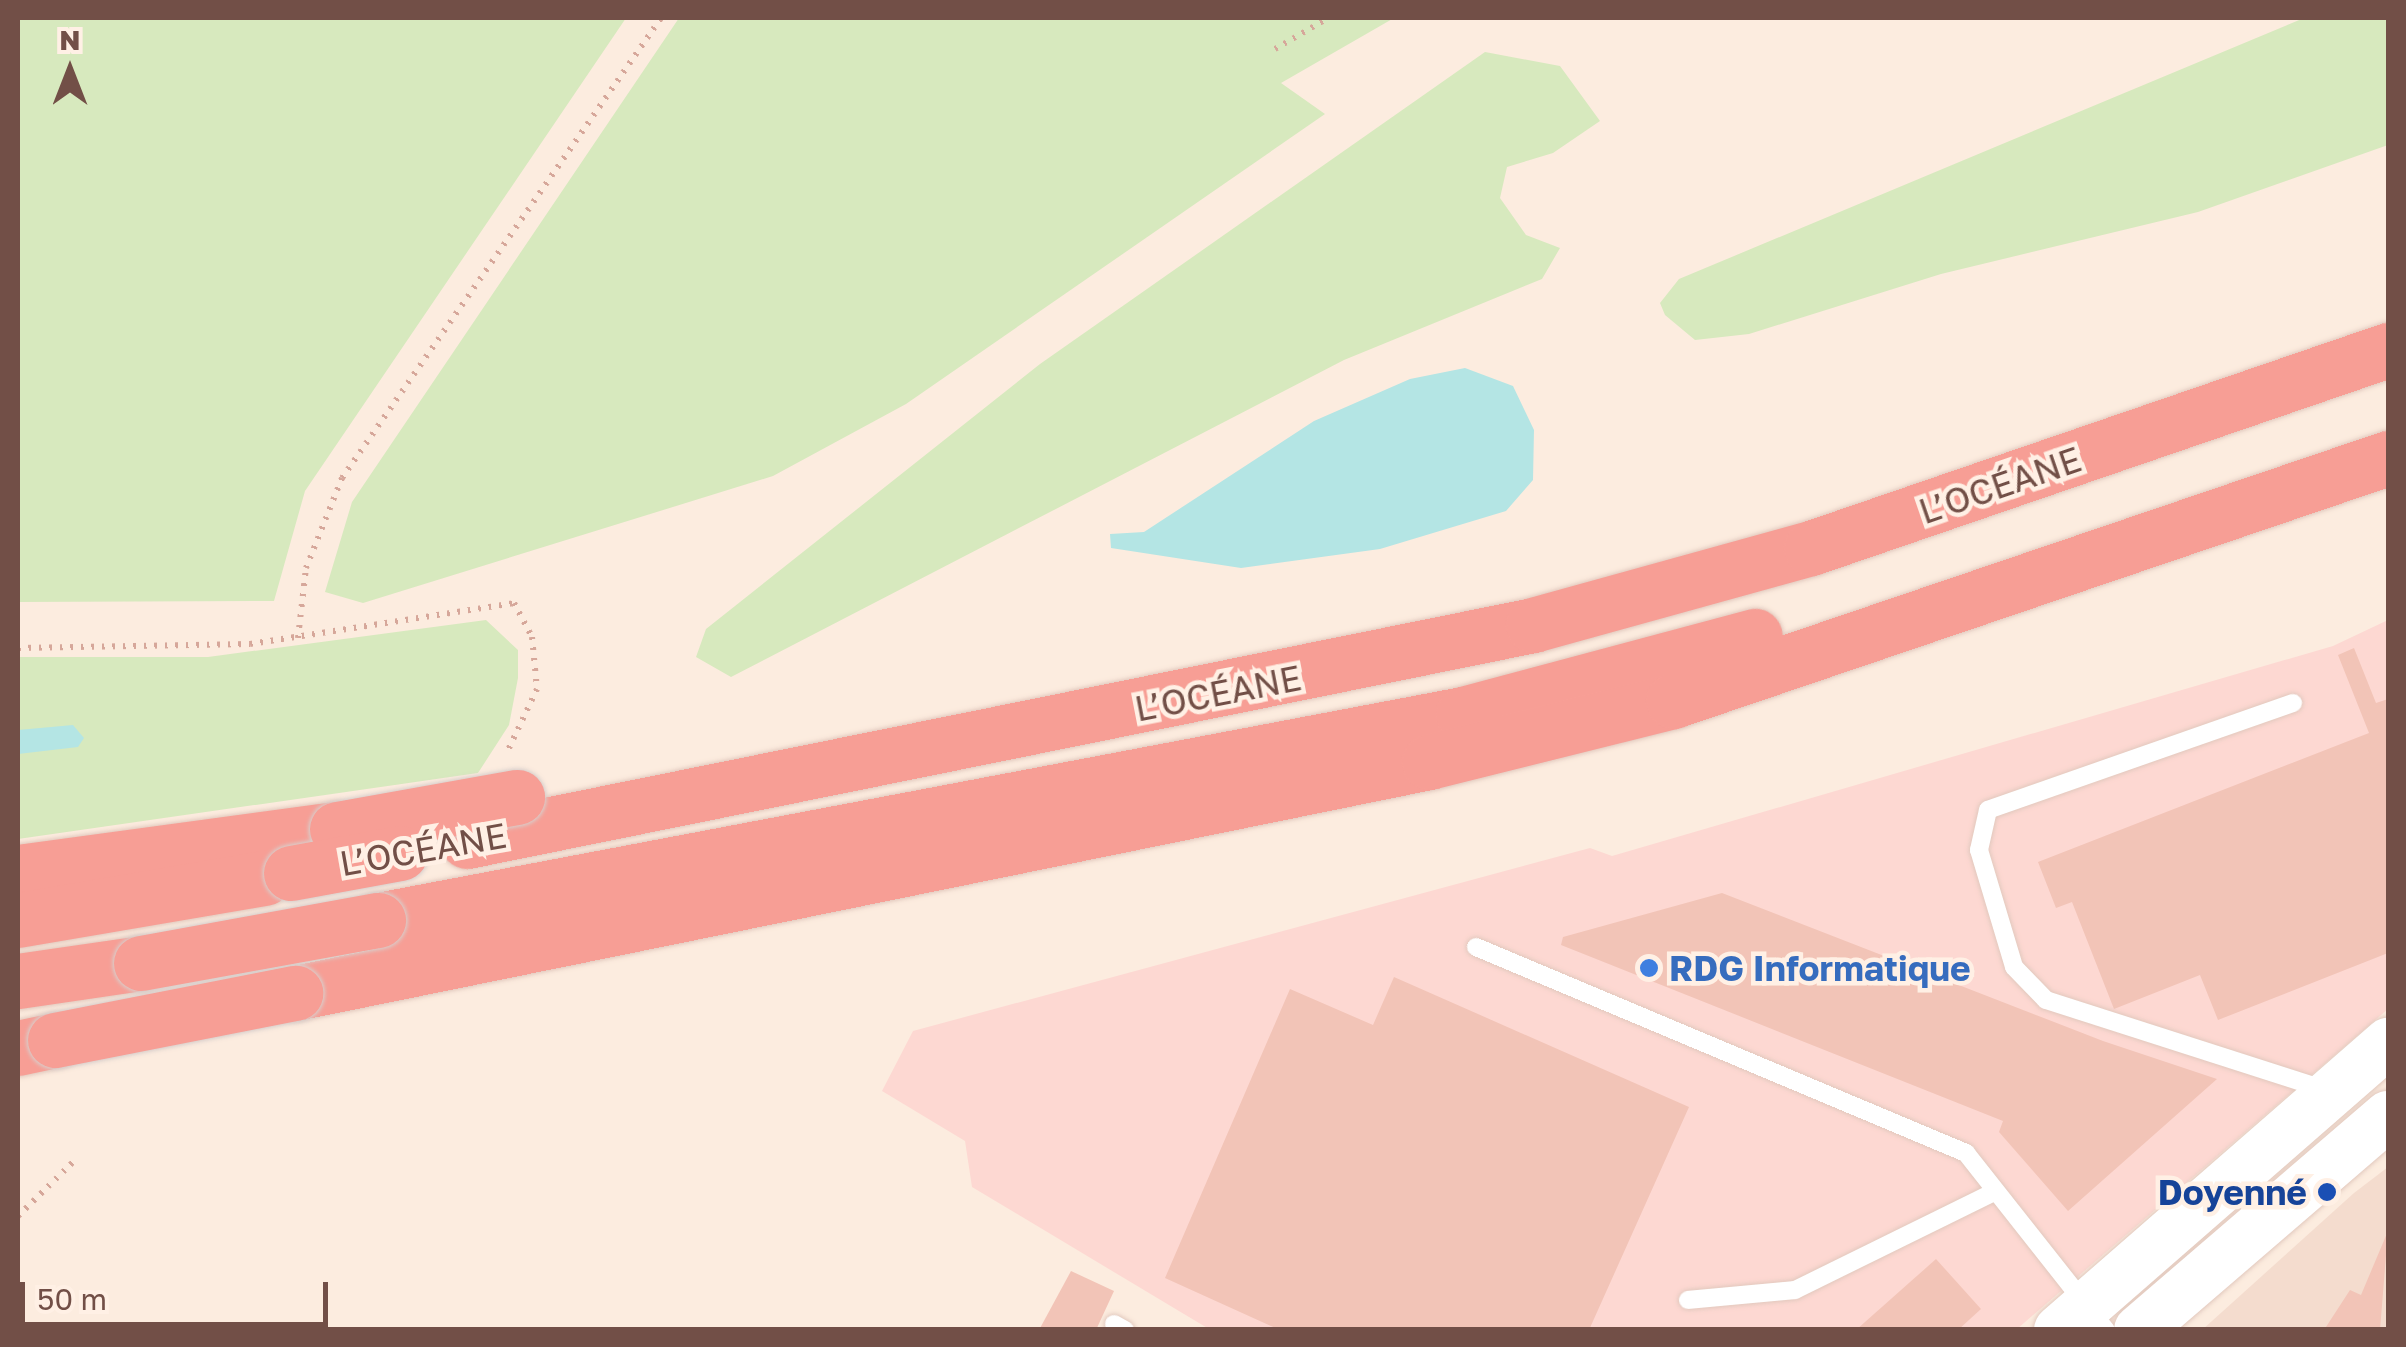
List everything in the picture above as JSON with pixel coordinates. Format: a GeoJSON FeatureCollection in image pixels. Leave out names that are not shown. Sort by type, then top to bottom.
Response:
{"type":"FeatureCollection","features":[{"type":"Feature","properties":{"kind":"highway","name":"L’OCÉANE"},"geometry":{"type":"LineString","coordinates":[[18,920],[467,841],[1373,662],[1656,593],[2388,350]]}},
{"type":"Feature","properties":{"kind":"highway","name":"L’OCÉANE"},"geometry":{"type":"LineString","coordinates":[[18,981],[378,920],[1482,710],[1861,604],[2388,424]]}},
{"type":"Feature","properties":{"kind":"highway"},"geometry":{"type":"LineString","coordinates":[[36,1044],[1428,762],[1673,700],[2388,458]]}},
{"type":"Feature","properties":{"kind":"highway"},"geometry":{"type":"LineString","coordinates":[[18,872],[338,829],[510,777],[763,783]]}},
{"type":"Feature","properties":{"kind":"main road"},"geometry":{"type":"LineString","coordinates":[[2083,1322],[2329,1091],[2388,1044]]}},
{"type":"Feature","properties":{"kind":"main road"},"geometry":{"type":"LineString","coordinates":[[2139,1330],[2388,1116]]}},
{"type":"Feature","properties":{"kind":"lane"},"geometry":{"type":"LineString","coordinates":[[2293,703],[1988,810],[1978,850],[2014,968],[2046,1000],[2329,1091]]}},
{"type":"Feature","properties":{"kind":"lane"},"geometry":{"type":"LineString","coordinates":[[1476,947],[1966,1153],[2083,1322]]}},
{"type":"Feature","properties":{"kind":"lane"},"geometry":{"type":"LineString","coordinates":[[1688,1300],[1795,1290],[1994,1192]]}},
{"type":"Feature","properties":{"kind":"path"},"geometry":{"type":"LineString","coordinates":[[298,638],[306,568],[342,478],[661,18]]}},
{"type":"Feature","properties":{"kind":"path"},"geometry":{"type":"LineString","coordinates":[[1275,49],[1328,18]]}},
{"type":"Feature","properties":{"kind":"path"},"geometry":{"type":"LineString","coordinates":[[18,648],[298,638],[514,602],[532,637],[537,689],[510,777]]}},
{"type":"Feature","properties":{"kind":"path"},"geometry":{"type":"LineString","coordinates":[[18,1216],[73,1162]]}},
{"type":"Feature","properties":{"kind":"shaded area"},"geometry":{"type":"Polygon","coordinates":[[[2388,620],[2388,1009],[2017,1329],[1209,1329],[972,1187],[965,1141],[882,1091],[913,1031],[1590,848],[1612,856],[2333,646],[2388,620]]]}},
{"type":"Feature","properties":{"kind":"shaded area"},"geometry":{"type":"Polygon","coordinates":[[[2388,1167],[2388,1329],[2202,1330],[2354,1193],[2388,1167]]]}},
{"type":"Feature","properties":{"kind":"green space"},"geometry":{"type":"Polygon","coordinates":[[[18,18],[626,18],[305,491],[274,601],[18,602],[18,18]]]}},
{"type":"Feature","properties":{"kind":"green space"},"geometry":{"type":"Polygon","coordinates":[[[679,18],[1394,18],[1281,83],[1325,114],[906,404],[773,476],[363,603],[325,592],[352,502],[679,18]]]}},
{"type":"Feature","properties":{"kind":"green space"},"geometry":{"type":"Polygon","coordinates":[[[2304,18],[2388,18],[2388,145],[2198,212],[1941,274],[1749,334],[1695,340],[1665,315],[1660,303],[1679,279],[2304,18]]]}},
{"type":"Feature","properties":{"kind":"green space"},"geometry":{"type":"Polygon","coordinates":[[[1485,52],[1560,66],[1600,121],[1553,153],[1507,167],[1500,198],[1526,235],[1560,248],[1542,279],[1344,360],[731,677],[696,657],[706,629],[1040,364],[1485,52]]]}},
{"type":"Feature","properties":{"kind":"green space"},"geometry":{"type":"Polygon","coordinates":[[[486,620],[518,650],[518,678],[509,725],[478,773],[18,839],[18,657],[208,657],[486,620]]]}},
{"type":"Feature","properties":{"kind":"water"},"geometry":{"type":"Polygon","coordinates":[[[1465,368],[1513,386],[1534,430],[1533,480],[1506,511],[1380,549],[1241,568],[1111,548],[1110,534],[1144,532],[1314,421],[1410,379],[1465,368]]]}},
{"type":"Feature","properties":{"kind":"water"},"geometry":{"type":"Polygon","coordinates":[[[73,725],[84,738],[78,747],[18,754],[18,730],[73,725]]]}},
{"type":"Feature","properties":{"kind":"building"},"geometry":{"type":"Polygon","coordinates":[[[2354,648],[2376,703],[2388,699],[2388,953],[2218,1020],[2200,975],[2114,1009],[2072,902],[2056,908],[2038,862],[2369,733],[2338,655],[2354,648]]]}},
{"type":"Feature","properties":{"kind":"building"},"geometry":{"type":"Polygon","coordinates":[[[1722,893],[2103,1041],[2217,1079],[2068,1211],[1999,1132],[2003,1121],[1561,945],[1563,937],[1722,893]]]}},
{"type":"Feature","properties":{"kind":"building"},"geometry":{"type":"Polygon","coordinates":[[[1394,977],[1689,1107],[1589,1330],[1280,1330],[1165,1278],[1290,989],[1373,1025],[1394,977]]]}},
{"type":"Feature","properties":{"kind":"building"},"geometry":{"type":"Polygon","coordinates":[[[2388,1231],[2380,1330],[2324,1330],[2350,1290],[2361,1295],[2388,1231]]]}},
{"type":"Feature","properties":{"kind":"building"},"geometry":{"type":"Polygon","coordinates":[[[1936,1259],[1981,1309],[1958,1330],[1856,1330],[1936,1259]]]}},
{"type":"Feature","properties":{"kind":"building"},"geometry":{"type":"Polygon","coordinates":[[[1071,1271],[1114,1291],[1096,1330],[1039,1330],[1071,1271]]]}},
{"type":"Feature","properties":{"kind":"place","name":"RDG Informatique"},"geometry":{"type":"Point","coordinates":[1649,968]}},
{"type":"Feature","properties":{"kind":"place","name":"Doyenné"},"geometry":{"type":"Point","coordinates":[2327,1192]}}]}
